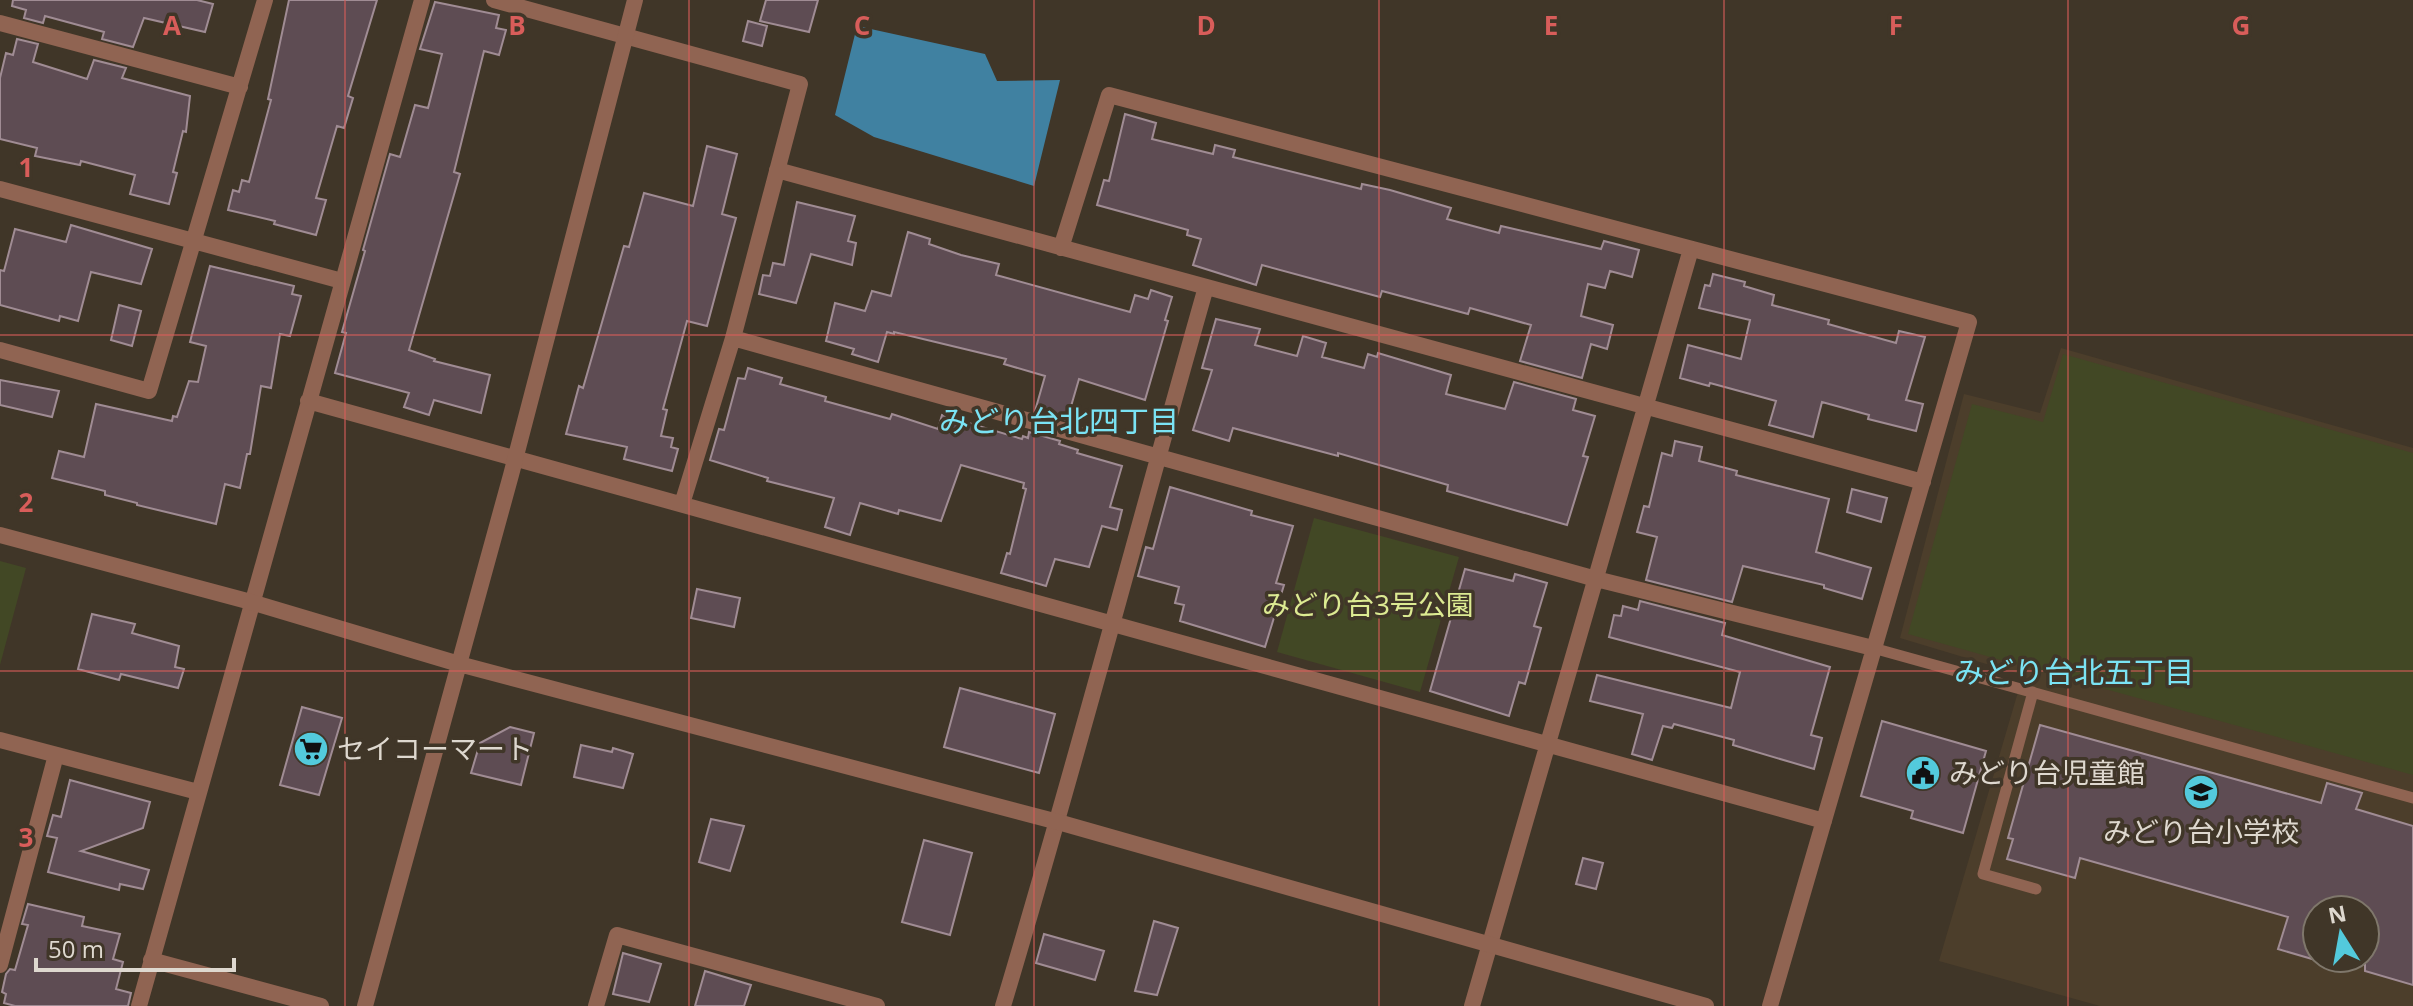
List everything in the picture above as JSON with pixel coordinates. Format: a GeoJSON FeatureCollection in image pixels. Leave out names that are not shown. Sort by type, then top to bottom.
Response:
{"type":"FeatureCollection","features":[{"type":"Feature","properties":{"kind":"street"},"geometry":{"type":"LineString","coordinates":[[0,350],[149,391],[265,0]]}},
{"type":"Feature","properties":{"kind":"street"},"geometry":{"type":"LineString","coordinates":[[139,1006],[422,0]]}},
{"type":"Feature","properties":{"kind":"street"},"geometry":{"type":"LineString","coordinates":[[494,0],[800,84],[733,338],[682,504]]}},
{"type":"Feature","properties":{"kind":"street"},"geometry":{"type":"LineString","coordinates":[[365,1006],[516,458],[635,0]]}},
{"type":"Feature","properties":{"kind":"street"},"geometry":{"type":"LineString","coordinates":[[0,23],[240,87]]}},
{"type":"Feature","properties":{"kind":"street"},"geometry":{"type":"LineString","coordinates":[[1061,248],[1109,95],[1969,322],[1770,1006]]}},
{"type":"Feature","properties":{"kind":"street"},"geometry":{"type":"LineString","coordinates":[[777,170],[1923,482]]}},
{"type":"Feature","properties":{"kind":"street"},"geometry":{"type":"LineString","coordinates":[[0,189],[342,281]]}},
{"type":"Feature","properties":{"kind":"street"},"geometry":{"type":"LineString","coordinates":[[1472,1006],[1691,249]]}},
{"type":"Feature","properties":{"kind":"street"},"geometry":{"type":"LineString","coordinates":[[1003,1006],[1058,822],[1206,287]]}},
{"type":"Feature","properties":{"kind":"street"},"geometry":{"type":"LineString","coordinates":[[733,338],[1596,579],[1873,648]]}},
{"type":"Feature","properties":{"kind":"street"},"geometry":{"type":"LineString","coordinates":[[308,401],[1824,821]]}},
{"type":"Feature","properties":{"kind":"street"},"geometry":{"type":"LineString","coordinates":[[0,535],[251,602],[459,664],[1058,822],[1706,1006]]}},
{"type":"Feature","properties":{"kind":"street"},"geometry":{"type":"LineString","coordinates":[[0,740],[198,792]]}},
{"type":"Feature","properties":{"kind":"street"},"geometry":{"type":"LineString","coordinates":[[0,965],[6,918],[56,755]]}},
{"type":"Feature","properties":{"kind":"street"},"geometry":{"type":"LineString","coordinates":[[596,1006],[617,935],[877,1006]]}},
{"type":"Feature","properties":{"kind":"street"},"geometry":{"type":"LineString","coordinates":[[151,960],[321,1006]]}},
{"type":"Feature","properties":{"kind":"lane"},"geometry":{"type":"LineString","coordinates":[[1873,648],[2413,798]]}},
{"type":"Feature","properties":{"kind":"lane"},"geometry":{"type":"LineString","coordinates":[[2033,692],[1983,874],[2036,889]]}},
{"type":"Feature","properties":{"kind":"shaded area","name":"みどり台小学校"},"geometry":{"type":"Polygon","coordinates":[[[2061,348],[2413,448],[2413,1006],[2100,1006],[1939,961],[2023,675],[1900,638],[1964,394],[2040,413],[2061,348]]]}},
{"type":"Feature","properties":{"kind":"green space"},"geometry":{"type":"Polygon","coordinates":[[[2063,354],[2413,453],[2413,775],[1908,634],[1972,404],[2043,422],[2063,354]]]}},
{"type":"Feature","properties":{"kind":"green space","name":"みどり台3号公園"},"geometry":{"type":"Polygon","coordinates":[[[1314,518],[1459,557],[1420,692],[1277,652],[1314,518]]]}},
{"type":"Feature","properties":{"kind":"green space"},"geometry":{"type":"Polygon","coordinates":[[[0,561],[26,568],[0,665],[0,561]]]}},
{"type":"Feature","properties":{"kind":"water"},"geometry":{"type":"Polygon","coordinates":[[[857,26],[985,54],[997,81],[1060,80],[1034,186],[874,137],[835,115],[857,26]]]}},
{"type":"Feature","properties":{"kind":"building"},"geometry":{"type":"Polygon","coordinates":[[[13,0],[197,0],[213,4],[205,32],[144,18],[133,47],[102,39],[104,32],[45,16],[43,23],[24,18],[26,10],[12,6],[13,0]]]}},
{"type":"Feature","properties":{"kind":"building"},"geometry":{"type":"Polygon","coordinates":[[[289,0],[377,0],[348,96],[353,98],[344,128],[337,126],[316,198],[326,200],[316,235],[228,210],[233,190],[239,192],[242,180],[249,182],[271,100],[268,99],[289,0]]]}},
{"type":"Feature","properties":{"kind":"building"},"geometry":{"type":"Polygon","coordinates":[[[766,0],[818,0],[809,32],[760,21],[766,0]]]}},
{"type":"Feature","properties":{"kind":"building"},"geometry":{"type":"Polygon","coordinates":[[[435,2],[499,15],[496,28],[506,30],[499,55],[484,51],[454,172],[460,174],[409,350],[434,361],[490,375],[481,413],[434,400],[429,415],[404,407],[409,393],[335,373],[346,333],[342,332],[390,154],[400,157],[415,105],[428,108],[442,54],[420,49],[435,2]]]}},
{"type":"Feature","properties":{"kind":"building"},"geometry":{"type":"Polygon","coordinates":[[[748,21],[767,26],[762,46],[743,41],[748,21]]]}},
{"type":"Feature","properties":{"kind":"building"},"geometry":{"type":"Polygon","coordinates":[[[17,39],[38,44],[33,62],[87,79],[94,60],[126,68],[122,78],[190,96],[186,132],[183,131],[173,172],[177,173],[169,204],[130,194],[135,175],[81,161],[80,165],[35,156],[37,148],[0,139],[0,78],[6,53],[13,55],[17,39]]]}},
{"type":"Feature","properties":{"kind":"building"},"geometry":{"type":"Polygon","coordinates":[[[1125,114],[1156,123],[1152,139],[1213,154],[1215,145],[1235,150],[1233,157],[1361,189],[1362,184],[1390,190],[1451,208],[1447,219],[1499,233],[1501,226],[1601,249],[1604,241],[1639,250],[1632,277],[1610,271],[1605,288],[1588,284],[1581,316],[1613,325],[1607,349],[1591,344],[1582,378],[1520,361],[1531,325],[1470,308],[1468,314],[1382,291],[1380,297],[1262,265],[1256,285],[1193,265],[1201,239],[1187,235],[1188,230],[1097,205],[1104,180],[1109,181],[1125,114]]]}},
{"type":"Feature","properties":{"kind":"building"},"geometry":{"type":"Polygon","coordinates":[[[707,146],[737,154],[722,214],[736,218],[707,326],[687,321],[663,409],[667,410],[661,436],[673,438],[671,447],[678,449],[672,471],[624,459],[627,447],[566,434],[579,386],[583,388],[624,246],[629,247],[644,193],[693,206],[707,146]]]}},
{"type":"Feature","properties":{"kind":"building"},"geometry":{"type":"Polygon","coordinates":[[[797,202],[855,216],[848,241],[856,243],[852,265],[811,254],[796,303],[759,294],[763,275],[770,276],[773,263],[784,265],[797,202]]]}},
{"type":"Feature","properties":{"kind":"building"},"geometry":{"type":"Polygon","coordinates":[[[71,225],[152,249],[141,284],[91,272],[78,321],[60,316],[59,321],[0,305],[0,270],[4,271],[15,229],[66,242],[71,225]]]}},
{"type":"Feature","properties":{"kind":"building"},"geometry":{"type":"Polygon","coordinates":[[[908,232],[930,239],[929,244],[999,264],[996,275],[1130,312],[1135,295],[1148,299],[1151,290],[1172,297],[1145,400],[1079,379],[1067,420],[1035,411],[1045,376],[1004,364],[1006,359],[887,332],[878,362],[852,354],[854,349],[826,341],[835,303],[865,311],[872,291],[891,296],[908,232]]]}},
{"type":"Feature","properties":{"kind":"building"},"geometry":{"type":"Polygon","coordinates":[[[210,266],[294,286],[292,294],[301,296],[290,336],[280,334],[271,388],[261,386],[250,454],[247,454],[240,488],[225,484],[216,524],[137,505],[105,495],[105,491],[52,478],[59,451],[84,457],[96,404],[172,421],[173,416],[177,417],[189,381],[198,382],[206,346],[190,342],[210,266]]]}},
{"type":"Feature","properties":{"kind":"building"},"geometry":{"type":"Polygon","coordinates":[[[1713,274],[1745,282],[1744,286],[1774,295],[1772,305],[1829,320],[1828,324],[1896,343],[1899,331],[1925,337],[1906,400],[1923,404],[1916,431],[1868,419],[1869,415],[1822,402],[1813,437],[1769,425],[1776,401],[1680,378],[1688,345],[1741,359],[1750,320],[1699,308],[1705,285],[1710,286],[1713,274]]]}},
{"type":"Feature","properties":{"kind":"building"},"geometry":{"type":"Polygon","coordinates":[[[119,305],[141,311],[132,346],[111,340],[119,305]]]}},
{"type":"Feature","properties":{"kind":"building"},"geometry":{"type":"Polygon","coordinates":[[[1216,319],[1260,329],[1255,345],[1297,356],[1303,336],[1326,343],[1322,357],[1364,368],[1368,354],[1377,357],[1378,353],[1451,375],[1446,394],[1505,409],[1514,382],[1576,399],[1573,410],[1595,416],[1583,456],[1588,457],[1567,525],[1447,491],[1448,485],[1338,453],[1338,456],[1233,428],[1229,441],[1193,430],[1212,370],[1202,368],[1216,319]]]}},
{"type":"Feature","properties":{"kind":"building"},"geometry":{"type":"Polygon","coordinates":[[[748,368],[782,378],[780,384],[826,397],[825,401],[890,419],[892,414],[938,429],[942,415],[1022,439],[1023,436],[1028,438],[1029,432],[1060,441],[1059,444],[1078,450],[1077,453],[1122,466],[1110,507],[1122,510],[1117,530],[1102,526],[1089,567],[1055,559],[1046,586],[1001,573],[1007,553],[1010,554],[1026,489],[1023,488],[1024,483],[961,465],[941,521],[899,510],[898,514],[860,503],[850,535],[825,527],[834,498],[767,481],[768,478],[710,460],[719,429],[724,430],[738,378],[745,379],[748,368]]]}},
{"type":"Feature","properties":{"kind":"building"},"geometry":{"type":"Polygon","coordinates":[[[0,380],[59,391],[52,417],[0,405],[0,380]]]}},
{"type":"Feature","properties":{"kind":"building"},"geometry":{"type":"Polygon","coordinates":[[[1675,441],[1702,447],[1699,461],[1737,471],[1736,475],[1829,499],[1816,552],[1871,568],[1862,599],[1824,588],[1824,585],[1743,566],[1732,602],[1646,580],[1657,537],[1637,532],[1644,506],[1649,507],[1662,453],[1672,456],[1675,441]]]}},
{"type":"Feature","properties":{"kind":"building"},"geometry":{"type":"Polygon","coordinates":[[[1170,487],[1293,526],[1276,583],[1284,585],[1265,647],[1180,621],[1184,605],[1175,603],[1179,587],[1138,576],[1146,547],[1153,549],[1170,487]]]}},
{"type":"Feature","properties":{"kind":"building"},"geometry":{"type":"Polygon","coordinates":[[[1852,489],[1887,498],[1881,522],[1847,512],[1852,489]]]}},
{"type":"Feature","properties":{"kind":"building"},"geometry":{"type":"Polygon","coordinates":[[[1465,569],[1513,581],[1515,574],[1547,583],[1534,626],[1541,628],[1525,684],[1519,682],[1509,716],[1430,691],[1465,569]]]}},
{"type":"Feature","properties":{"kind":"building"},"geometry":{"type":"Polygon","coordinates":[[[697,589],[740,598],[734,627],[691,618],[697,589]]]}},
{"type":"Feature","properties":{"kind":"building"},"geometry":{"type":"Polygon","coordinates":[[[1640,601],[1725,623],[1722,635],[1830,667],[1811,735],[1822,738],[1814,769],[1733,745],[1734,740],[1674,724],[1672,728],[1663,726],[1652,760],[1632,754],[1643,714],[1590,701],[1597,675],[1731,708],[1740,672],[1609,637],[1614,615],[1621,616],[1623,606],[1638,610],[1640,601]]]}},
{"type":"Feature","properties":{"kind":"building"},"geometry":{"type":"Polygon","coordinates":[[[92,614],[135,624],[132,633],[179,646],[175,667],[184,669],[178,688],[121,674],[119,680],[78,669],[92,614]]]}},
{"type":"Feature","properties":{"kind":"building"},"geometry":{"type":"Polygon","coordinates":[[[960,688],[1055,714],[1039,773],[944,747],[960,688]]]}},
{"type":"Feature","properties":{"kind":"building"},"geometry":{"type":"Polygon","coordinates":[[[302,707],[342,718],[319,795],[280,785],[302,707]]]}},
{"type":"Feature","properties":{"kind":"building","name":"みどり台児童館"},"geometry":{"type":"Polygon","coordinates":[[[1882,721],[1986,751],[1963,833],[1911,818],[1913,811],[1861,796],[1882,721]]]}},
{"type":"Feature","properties":{"kind":"building"},"geometry":{"type":"Polygon","coordinates":[[[2040,725],[2321,803],[2327,783],[2362,793],[2356,809],[2413,826],[2413,985],[2375,974],[2381,974],[2381,894],[2301,894],[2301,956],[2278,949],[2288,917],[2080,858],[2075,878],[2007,859],[2013,839],[2008,838],[2040,725]]]}},
{"type":"Feature","properties":{"kind":"building"},"geometry":{"type":"Polygon","coordinates":[[[510,727],[534,733],[521,785],[471,773],[480,743],[510,727]]]}},
{"type":"Feature","properties":{"kind":"building"},"geometry":{"type":"Polygon","coordinates":[[[581,745],[612,752],[613,748],[633,754],[623,788],[574,777],[581,745]]]}},
{"type":"Feature","properties":{"kind":"building"},"geometry":{"type":"Polygon","coordinates":[[[70,780],[150,802],[143,828],[81,851],[149,870],[143,889],[120,884],[119,890],[48,872],[57,838],[47,836],[53,815],[61,817],[70,780]]]}},
{"type":"Feature","properties":{"kind":"building"},"geometry":{"type":"Polygon","coordinates":[[[711,819],[744,826],[730,871],[699,862],[711,819]]]}},
{"type":"Feature","properties":{"kind":"building"},"geometry":{"type":"Polygon","coordinates":[[[924,840],[972,853],[950,935],[902,922],[924,840]]]}},
{"type":"Feature","properties":{"kind":"building"},"geometry":{"type":"Polygon","coordinates":[[[1583,858],[1603,863],[1596,889],[1576,884],[1583,858]]]}},
{"type":"Feature","properties":{"kind":"building"},"geometry":{"type":"Polygon","coordinates":[[[28,904],[84,917],[82,926],[120,934],[113,959],[123,962],[116,989],[131,993],[128,1006],[15,1006],[4,1003],[6,994],[2,992],[6,974],[10,969],[15,970],[28,925],[22,924],[28,904]]]}},
{"type":"Feature","properties":{"kind":"building"},"geometry":{"type":"Polygon","coordinates":[[[1154,921],[1178,928],[1157,995],[1135,991],[1154,921]]]}},
{"type":"Feature","properties":{"kind":"building"},"geometry":{"type":"Polygon","coordinates":[[[1044,934],[1104,951],[1095,980],[1036,963],[1044,934]]]}},
{"type":"Feature","properties":{"kind":"building"},"geometry":{"type":"Polygon","coordinates":[[[623,953],[661,964],[649,1002],[613,994],[623,953]]]}},
{"type":"Feature","properties":{"kind":"building"},"geometry":{"type":"Polygon","coordinates":[[[705,971],[751,985],[744,1006],[695,1006],[705,971]]]}},
{"type":"Feature","properties":{"kind":"place","name":"セイコーマート"},"geometry":{"type":"Point","coordinates":[311,749]}},
{"type":"Feature","properties":{"kind":"place","name":"みどり台児童館"},"geometry":{"type":"Point","coordinates":[1923,773]}},
{"type":"Feature","properties":{"kind":"place","name":"みどり台小学校"},"geometry":{"type":"Point","coordinates":[2201,792]}},
{"type":"Feature","properties":{"kind":"district","name":"みどり台北四丁目"},"geometry":{"type":"Point","coordinates":[1059,422]}},
{"type":"Feature","properties":{"kind":"district","name":"みどり台北五丁目"},"geometry":{"type":"Point","coordinates":[2074,673]}}]}
